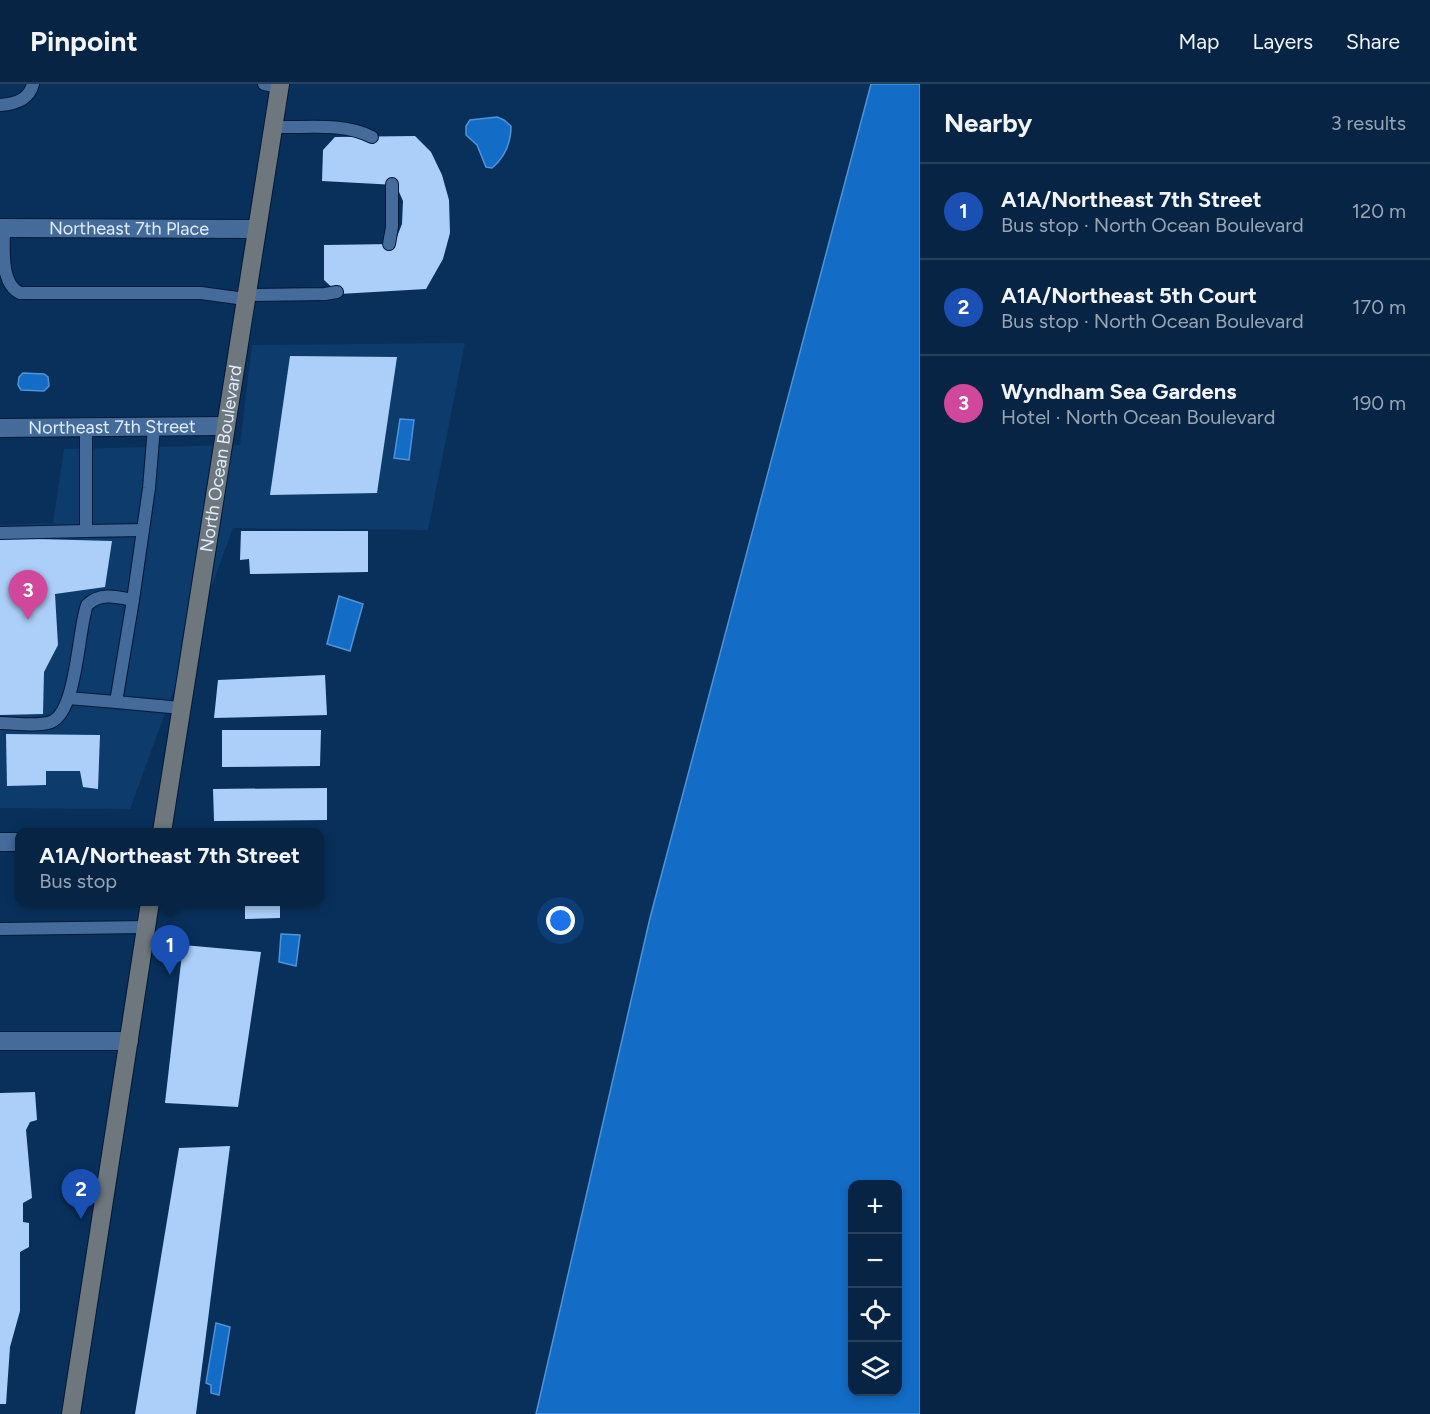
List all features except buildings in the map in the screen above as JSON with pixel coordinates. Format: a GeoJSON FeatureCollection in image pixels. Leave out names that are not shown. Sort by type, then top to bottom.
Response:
{"type":"FeatureCollection","features":[{"type":"Feature","properties":{"kind":"main road","name":"North Ocean Boulevard"},"geometry":{"type":"LineString","coordinates":[[163,828],[273,128],[274,85]]}},
{"type":"Feature","properties":{"kind":"main road"},"geometry":{"type":"LineString","coordinates":[[71,1414],[149,906]]}},
{"type":"Feature","properties":{"kind":"street","name":"Northeast 7th Place"},"geometry":{"type":"LineString","coordinates":[[2,228],[257,229]]}},
{"type":"Feature","properties":{"kind":"street","name":"Northeast 7th Street"},"geometry":{"type":"LineString","coordinates":[[0,429],[225,426]]}},
{"type":"Feature","properties":{"kind":"street"},"geometry":{"type":"LineString","coordinates":[[0,1041],[129,1041]]}},
{"type":"Feature","properties":{"kind":"lane"},"geometry":{"type":"LineString","coordinates":[[0,105],[19,102],[31,91],[33,84]]}},
{"type":"Feature","properties":{"kind":"lane"},"geometry":{"type":"LineString","coordinates":[[273,128],[345,128],[372,137]]}},
{"type":"Feature","properties":{"kind":"lane"},"geometry":{"type":"LineString","coordinates":[[388,244],[393,226],[393,184]]}},
{"type":"Feature","properties":{"kind":"lane"},"geometry":{"type":"LineString","coordinates":[[2,228],[3,259],[7,283],[13,290],[20,293],[201,293],[246,297],[337,292]]}},
{"type":"Feature","properties":{"kind":"lane"},"geometry":{"type":"LineString","coordinates":[[116,702],[151,477],[154,427]]}},
{"type":"Feature","properties":{"kind":"lane"},"geometry":{"type":"LineString","coordinates":[[86,428],[86,531]]}},
{"type":"Feature","properties":{"kind":"lane"},"geometry":{"type":"LineString","coordinates":[[0,533],[143,530]]}},
{"type":"Feature","properties":{"kind":"lane"},"geometry":{"type":"LineString","coordinates":[[0,723],[51,722],[58,718],[64,709],[75,674],[87,605],[92,600],[108,596],[133,600]]}},
{"type":"Feature","properties":{"kind":"lane"},"geometry":{"type":"LineString","coordinates":[[68,698],[181,708]]}},
{"type":"Feature","properties":{"kind":"lane"},"geometry":{"type":"LineString","coordinates":[[0,929],[146,927]]}},
{"type":"Feature","properties":{"kind":"shaded area"},"geometry":{"type":"Polygon","coordinates":[[[465,343],[428,530],[233,528],[130,809],[0,808],[0,525],[53,523],[64,449],[240,445],[252,345],[465,343]]]}},
{"type":"Feature","properties":{"kind":"water"},"geometry":{"type":"Polygon","coordinates":[[[871,84],[920,84],[920,1414],[536,1414],[650,918],[871,84]]]}},
{"type":"Feature","properties":{"kind":"water"},"geometry":{"type":"Polygon","coordinates":[[[497,117],[511,126],[511,132],[504,154],[492,168],[486,167],[477,145],[466,135],[466,126],[470,120],[497,117]]]}},
{"type":"Feature","properties":{"kind":"water"},"geometry":{"type":"Polygon","coordinates":[[[23,373],[44,374],[48,377],[49,386],[44,391],[21,390],[18,385],[19,377],[23,373]]]}},
{"type":"Feature","properties":{"kind":"water"},"geometry":{"type":"Polygon","coordinates":[[[400,419],[414,420],[409,460],[394,458],[400,419]]]}},
{"type":"Feature","properties":{"kind":"water"},"geometry":{"type":"Polygon","coordinates":[[[339,596],[363,604],[350,651],[327,644],[339,596]]]}},
{"type":"Feature","properties":{"kind":"water"},"geometry":{"type":"Polygon","coordinates":[[[281,934],[300,935],[296,966],[279,962],[281,934]]]}},
{"type":"Feature","properties":{"kind":"water"},"geometry":{"type":"Polygon","coordinates":[[[216,1323],[230,1327],[219,1395],[211,1393],[211,1385],[206,1383],[216,1323]]]}},
{"type":"Feature","properties":{"kind":"place","name":"Wyndham Sea Gardens"},"geometry":{"type":"Point","coordinates":[28,620]}},
{"type":"Feature","properties":{"kind":"place","name":"A1A/Northeast 7th Street"},"geometry":{"type":"Point","coordinates":[170,975]}},
{"type":"Feature","properties":{"kind":"place","name":"A1A/Northeast 5th Court"},"geometry":{"type":"Point","coordinates":[81,1219]}}]}
